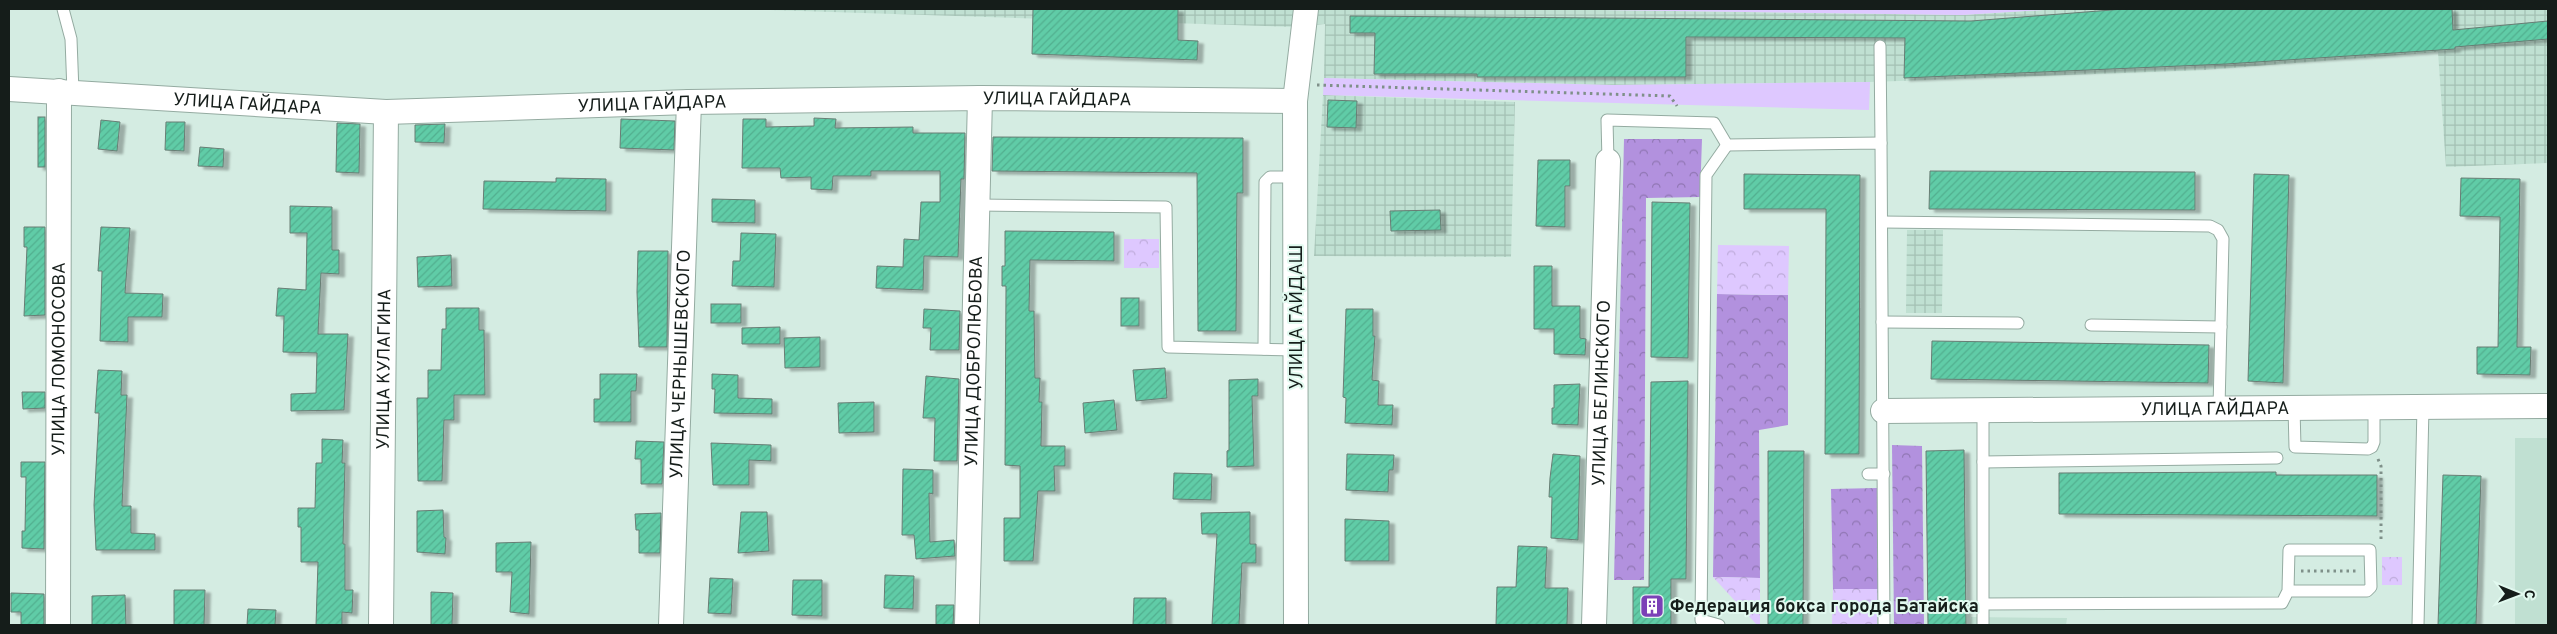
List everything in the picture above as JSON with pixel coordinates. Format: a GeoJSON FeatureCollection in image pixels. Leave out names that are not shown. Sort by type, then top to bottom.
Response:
{"type":"FeatureCollection","features":[{"type":"Feature","properties":{"kind":"street","name":"УЛИЦА ГАЙДАШ"},"geometry":{"type":"LineString","coordinates":[[1296,625],[1296,93],[1306,9]]}},
{"type":"Feature","properties":{"kind":"street","name":"УЛИЦА ГАЙДАРА"},"geometry":{"type":"LineString","coordinates":[[9,89],[386,112],[689,102],[1296,93]]}},
{"type":"Feature","properties":{"kind":"street","name":"УЛИЦА ЛОМОНОСОВА"},"geometry":{"type":"LineString","coordinates":[[58,625],[66,92]]}},
{"type":"Feature","properties":{"kind":"street","name":"УЛИЦА ДОБРОЛЮБОВА"},"geometry":{"type":"LineString","coordinates":[[967,625],[980,98]]}},
{"type":"Feature","properties":{"kind":"street","name":"УЛИЦА ЧЕРНЫШЕВСКОГО"},"geometry":{"type":"LineString","coordinates":[[672,625],[689,102]]}},
{"type":"Feature","properties":{"kind":"street","name":"УЛИЦА КУЛАГИНА"},"geometry":{"type":"LineString","coordinates":[[381,625],[386,112]]}},
{"type":"Feature","properties":{"kind":"street","name":"УЛИЦА БЕЛИНСКОГО"},"geometry":{"type":"LineString","coordinates":[[1594,625],[1608,161]]}},
{"type":"Feature","properties":{"kind":"street","name":"УЛИЦА ГАЙДАРА"},"geometry":{"type":"LineString","coordinates":[[1883,411],[2548,406]]}},
{"type":"Feature","properties":{"kind":"lane"},"geometry":{"type":"LineString","coordinates":[[62,9],[71,39],[66,92]]}},
{"type":"Feature","properties":{"kind":"lane"},"geometry":{"type":"LineString","coordinates":[[1880,46],[1884,625]]}},
{"type":"Feature","properties":{"kind":"lane"},"geometry":{"type":"LineString","coordinates":[[1608,161],[1606,120],[1714,122],[1727,145]]}},
{"type":"Feature","properties":{"kind":"lane"},"geometry":{"type":"LineString","coordinates":[[1727,145],[1881,143]]}},
{"type":"Feature","properties":{"kind":"lane"},"geometry":{"type":"LineString","coordinates":[[1719,625],[1702,620],[1706,175],[1727,145]]}},
{"type":"Feature","properties":{"kind":"lane"},"geometry":{"type":"LineString","coordinates":[[1264,349],[1265,182],[1270,177],[1296,177]]}},
{"type":"Feature","properties":{"kind":"lane"},"geometry":{"type":"LineString","coordinates":[[978,205],[1166,208],[1168,347],[1296,350]]}},
{"type":"Feature","properties":{"kind":"lane"},"geometry":{"type":"LineString","coordinates":[[1882,222],[2210,226],[2218,230],[2223,239],[2219,408]]}},
{"type":"Feature","properties":{"kind":"lane"},"geometry":{"type":"LineString","coordinates":[[1882,322],[2018,323]]}},
{"type":"Feature","properties":{"kind":"lane"},"geometry":{"type":"LineString","coordinates":[[2091,325],[2221,327]]}},
{"type":"Feature","properties":{"kind":"lane"},"geometry":{"type":"LineString","coordinates":[[2294,408],[2295,447],[2358,449],[2372,447],[2374,407]]}},
{"type":"Feature","properties":{"kind":"lane"},"geometry":{"type":"LineString","coordinates":[[2418,625],[2423,407]]}},
{"type":"Feature","properties":{"kind":"lane"},"geometry":{"type":"LineString","coordinates":[[1983,410],[1983,625]]}},
{"type":"Feature","properties":{"kind":"lane"},"geometry":{"type":"LineString","coordinates":[[1983,462],[2277,458]]}},
{"type":"Feature","properties":{"kind":"lane"},"geometry":{"type":"LineString","coordinates":[[1868,474],[1884,474]]}},
{"type":"Feature","properties":{"kind":"lane"},"geometry":{"type":"LineString","coordinates":[[1983,604],[2282,603],[2288,591],[2288,552],[2291,549],[2368,549],[2371,552],[2371,587],[2367,591],[2288,591]]}},
{"type":"Feature","properties":{"kind":"path"},"geometry":{"type":"LineString","coordinates":[[1296,93],[1670,96],[1686,122]]}},
{"type":"Feature","properties":{"kind":"path"},"geometry":{"type":"LineString","coordinates":[[2371,552],[2381,546],[2381,466],[2372,447]]}},
{"type":"Feature","properties":{"kind":"path"},"geometry":{"type":"LineString","coordinates":[[2288,571],[2371,571]]}},
{"type":"Feature","properties":{"kind":"shaded area"},"geometry":{"type":"Polygon","coordinates":[[[735,9],[1531,9],[1962,15],[2059,9],[2548,9],[2548,163],[2446,167],[2438,52],[2205,70],[1870,82],[1612,85],[1324,78],[1325,24],[1297,27],[735,9]]]}},
{"type":"Feature","properties":{"kind":"shaded area"},"geometry":{"type":"Polygon","coordinates":[[[1323,95],[1515,102],[1511,257],[1314,256],[1323,95]]]}},
{"type":"Feature","properties":{"kind":"shaded area"},"geometry":{"type":"Polygon","coordinates":[[[1907,230],[1943,230],[1942,313],[1906,313],[1907,230]]]}},
{"type":"Feature","properties":{"kind":"shaded area"},"geometry":{"type":"Polygon","coordinates":[[[2515,438],[2548,438],[2548,625],[2515,625],[2515,438]]]}},
{"type":"Feature","properties":{"kind":"shaded area"},"geometry":{"type":"Polygon","coordinates":[[[1971,617],[2067,618],[2066,625],[1970,625],[1971,617]]]}},
{"type":"Feature","properties":{"kind":"green space"},"geometry":{"type":"Polygon","coordinates":[[[1531,9],[2059,9],[1962,15],[1531,9]]]}},
{"type":"Feature","properties":{"kind":"green space"},"geometry":{"type":"Polygon","coordinates":[[[1324,78],[1612,85],[1870,82],[1869,110],[1323,95],[1324,78]]]}},
{"type":"Feature","properties":{"kind":"green space"},"geometry":{"type":"Polygon","coordinates":[[[1624,139],[1702,139],[1700,197],[1646,198],[1644,580],[1614,580],[1624,139]]]}},
{"type":"Feature","properties":{"kind":"green space"},"geometry":{"type":"Polygon","coordinates":[[[1124,239],[1159,239],[1159,268],[1124,268],[1124,239]]]}},
{"type":"Feature","properties":{"kind":"green space"},"geometry":{"type":"Polygon","coordinates":[[[1718,245],[1789,246],[1788,295],[1717,294],[1718,245]]]}},
{"type":"Feature","properties":{"kind":"green space"},"geometry":{"type":"Polygon","coordinates":[[[1717,294],[1788,295],[1788,425],[1759,430],[1760,578],[1713,577],[1717,294]]]}},
{"type":"Feature","properties":{"kind":"green space"},"geometry":{"type":"Polygon","coordinates":[[[1892,445],[1922,446],[1924,625],[1894,625],[1892,445]]]}},
{"type":"Feature","properties":{"kind":"green space"},"geometry":{"type":"Polygon","coordinates":[[[1877,488],[1878,589],[1833,589],[1831,489],[1877,488]]]}},
{"type":"Feature","properties":{"kind":"green space"},"geometry":{"type":"Polygon","coordinates":[[[2382,557],[2402,557],[2402,585],[2382,585],[2382,557]]]}},
{"type":"Feature","properties":{"kind":"green space"},"geometry":{"type":"Polygon","coordinates":[[[1713,577],[1760,578],[1760,625],[1757,625],[1713,577]]]}},
{"type":"Feature","properties":{"kind":"green space"},"geometry":{"type":"Polygon","coordinates":[[[1833,589],[1878,589],[1877,625],[1832,625],[1833,589]]]}},
{"type":"Feature","properties":{"kind":"building"},"geometry":{"type":"Polygon","coordinates":[[[1033,9],[1178,9],[1178,40],[1198,41],[1197,60],[1032,54],[1033,9]]]}},
{"type":"Feature","properties":{"kind":"building"},"geometry":{"type":"Polygon","coordinates":[[[2124,9],[2452,9],[2453,30],[2548,21],[2548,39],[2455,47],[2455,49],[2226,64],[1904,78],[1905,38],[1686,37],[1686,77],[1477,77],[1477,74],[1374,74],[1375,33],[1350,33],[1350,16],[1971,21],[2124,9]]]}},
{"type":"Feature","properties":{"kind":"building"},"geometry":{"type":"Polygon","coordinates":[[[1328,100],[1357,101],[1356,128],[1327,127],[1328,100]]]}},
{"type":"Feature","properties":{"kind":"building"},"geometry":{"type":"Polygon","coordinates":[[[38,117],[45,117],[45,167],[38,167],[38,117]]]}},
{"type":"Feature","properties":{"kind":"building"},"geometry":{"type":"Polygon","coordinates":[[[814,118],[836,119],[835,128],[913,127],[913,133],[965,133],[964,179],[961,179],[958,257],[924,256],[923,290],[876,288],[877,266],[903,267],[904,239],[919,240],[921,202],[940,202],[940,171],[871,171],[871,176],[833,176],[832,190],[811,189],[811,177],[781,178],[780,168],[742,168],[743,119],[766,119],[766,127],[814,126],[814,118]]]}},
{"type":"Feature","properties":{"kind":"building"},"geometry":{"type":"Polygon","coordinates":[[[621,119],[675,121],[674,150],[620,148],[621,119]]]}},
{"type":"Feature","properties":{"kind":"building"},"geometry":{"type":"Polygon","coordinates":[[[101,120],[120,122],[117,151],[98,149],[101,120]]]}},
{"type":"Feature","properties":{"kind":"building"},"geometry":{"type":"Polygon","coordinates":[[[166,122],[185,122],[184,151],[165,150],[166,122]]]}},
{"type":"Feature","properties":{"kind":"building"},"geometry":{"type":"Polygon","coordinates":[[[337,123],[360,124],[359,173],[336,172],[337,123]]]}},
{"type":"Feature","properties":{"kind":"building"},"geometry":{"type":"Polygon","coordinates":[[[445,124],[444,143],[415,142],[415,125],[445,124]]]}},
{"type":"Feature","properties":{"kind":"building"},"geometry":{"type":"Polygon","coordinates":[[[993,137],[1243,138],[1243,193],[1237,193],[1236,331],[1198,331],[1197,173],[992,171],[993,137]]]}},
{"type":"Feature","properties":{"kind":"building"},"geometry":{"type":"Polygon","coordinates":[[[200,147],[224,149],[223,167],[198,166],[200,147]]]}},
{"type":"Feature","properties":{"kind":"building"},"geometry":{"type":"Polygon","coordinates":[[[1538,160],[1570,160],[1570,186],[1565,186],[1565,227],[1536,226],[1538,160]]]}},
{"type":"Feature","properties":{"kind":"building"},"geometry":{"type":"Polygon","coordinates":[[[1930,171],[2195,172],[2195,210],[1929,209],[1930,171]]]}},
{"type":"Feature","properties":{"kind":"building"},"geometry":{"type":"Polygon","coordinates":[[[1744,174],[1860,175],[1859,454],[1825,454],[1826,209],[1744,209],[1744,174]]]}},
{"type":"Feature","properties":{"kind":"building"},"geometry":{"type":"Polygon","coordinates":[[[2254,174],[2289,175],[2283,383],[2248,381],[2254,174]]]}},
{"type":"Feature","properties":{"kind":"building"},"geometry":{"type":"Polygon","coordinates":[[[556,178],[606,179],[606,211],[483,209],[484,181],[556,182],[556,178]]]}},
{"type":"Feature","properties":{"kind":"building"},"geometry":{"type":"Polygon","coordinates":[[[2461,178],[2520,179],[2517,347],[2531,347],[2530,375],[2477,374],[2477,347],[2498,347],[2500,217],[2460,216],[2461,178]]]}},
{"type":"Feature","properties":{"kind":"building"},"geometry":{"type":"Polygon","coordinates":[[[712,199],[755,200],[755,223],[712,222],[712,199]]]}},
{"type":"Feature","properties":{"kind":"building"},"geometry":{"type":"Polygon","coordinates":[[[1652,202],[1690,203],[1688,358],[1651,357],[1652,202]]]}},
{"type":"Feature","properties":{"kind":"building"},"geometry":{"type":"Polygon","coordinates":[[[290,206],[332,207],[332,250],[339,250],[339,274],[321,273],[318,334],[348,334],[344,410],[291,411],[291,394],[316,393],[317,353],[283,352],[284,316],[276,316],[278,288],[306,290],[307,233],[290,233],[290,206]]]}},
{"type":"Feature","properties":{"kind":"building"},"geometry":{"type":"Polygon","coordinates":[[[1440,210],[1441,230],[1391,231],[1390,211],[1440,210]]]}},
{"type":"Feature","properties":{"kind":"building"},"geometry":{"type":"Polygon","coordinates":[[[24,227],[45,227],[45,315],[24,316],[27,247],[24,247],[24,227]]]}},
{"type":"Feature","properties":{"kind":"building"},"geometry":{"type":"Polygon","coordinates":[[[101,227],[130,228],[125,293],[163,294],[162,317],[128,317],[128,342],[100,341],[102,271],[98,271],[101,227]]]}},
{"type":"Feature","properties":{"kind":"building"},"geometry":{"type":"Polygon","coordinates":[[[1005,231],[1114,232],[1114,261],[1030,260],[1029,311],[1034,311],[1035,378],[1040,378],[1039,402],[1042,402],[1041,446],[1065,446],[1065,466],[1054,466],[1055,491],[1038,491],[1033,561],[1004,561],[1004,518],[1020,518],[1020,466],[1005,465],[1006,286],[1002,286],[1002,266],[1005,266],[1005,231]]]}},
{"type":"Feature","properties":{"kind":"building"},"geometry":{"type":"Polygon","coordinates":[[[741,233],[776,234],[774,287],[732,286],[733,261],[740,261],[741,233]]]}},
{"type":"Feature","properties":{"kind":"building"},"geometry":{"type":"Polygon","coordinates":[[[638,251],[668,251],[667,347],[639,347],[638,251]]]}},
{"type":"Feature","properties":{"kind":"building"},"geometry":{"type":"Polygon","coordinates":[[[451,255],[452,286],[418,287],[417,257],[451,255]]]}},
{"type":"Feature","properties":{"kind":"building"},"geometry":{"type":"Polygon","coordinates":[[[1534,266],[1552,266],[1552,306],[1580,306],[1580,338],[1586,339],[1585,355],[1554,354],[1554,329],[1534,329],[1534,266]]]}},
{"type":"Feature","properties":{"kind":"building"},"geometry":{"type":"Polygon","coordinates":[[[1121,298],[1139,298],[1139,326],[1121,326],[1121,298]]]}},
{"type":"Feature","properties":{"kind":"building"},"geometry":{"type":"Polygon","coordinates":[[[711,304],[741,304],[741,323],[711,323],[711,304]]]}},
{"type":"Feature","properties":{"kind":"building"},"geometry":{"type":"Polygon","coordinates":[[[446,308],[479,308],[479,330],[484,330],[485,395],[454,395],[454,420],[444,420],[442,481],[418,481],[417,398],[428,398],[428,370],[441,370],[442,329],[446,329],[446,308]]]}},
{"type":"Feature","properties":{"kind":"building"},"geometry":{"type":"Polygon","coordinates":[[[924,309],[960,311],[959,350],[930,350],[931,328],[923,328],[924,309]]]}},
{"type":"Feature","properties":{"kind":"building"},"geometry":{"type":"Polygon","coordinates":[[[1346,309],[1373,309],[1373,336],[1375,336],[1372,380],[1379,381],[1378,405],[1393,405],[1392,425],[1345,423],[1346,398],[1343,397],[1346,309]]]}},
{"type":"Feature","properties":{"kind":"building"},"geometry":{"type":"Polygon","coordinates":[[[780,327],[780,344],[742,344],[742,328],[780,327]]]}},
{"type":"Feature","properties":{"kind":"building"},"geometry":{"type":"Polygon","coordinates":[[[820,337],[820,367],[785,368],[784,338],[820,337]]]}},
{"type":"Feature","properties":{"kind":"building"},"geometry":{"type":"Polygon","coordinates":[[[1932,341],[2209,345],[2208,383],[1931,379],[1932,341]]]}},
{"type":"Feature","properties":{"kind":"building"},"geometry":{"type":"Polygon","coordinates":[[[1165,368],[1167,398],[1136,401],[1133,370],[1165,368]]]}},
{"type":"Feature","properties":{"kind":"building"},"geometry":{"type":"Polygon","coordinates":[[[98,370],[122,371],[121,395],[127,395],[122,506],[131,506],[131,533],[155,534],[155,550],[96,550],[94,505],[99,413],[95,413],[98,370]]]}},
{"type":"Feature","properties":{"kind":"building"},"geometry":{"type":"Polygon","coordinates":[[[600,374],[637,374],[636,391],[631,391],[631,422],[594,422],[594,399],[600,399],[600,374]]]}},
{"type":"Feature","properties":{"kind":"building"},"geometry":{"type":"Polygon","coordinates":[[[712,374],[738,375],[738,398],[772,399],[772,414],[714,413],[715,389],[712,389],[712,374]]]}},
{"type":"Feature","properties":{"kind":"building"},"geometry":{"type":"Polygon","coordinates":[[[926,376],[959,379],[957,461],[934,461],[935,418],[923,418],[926,376]]]}},
{"type":"Feature","properties":{"kind":"building"},"geometry":{"type":"Polygon","coordinates":[[[1258,379],[1258,396],[1252,396],[1254,466],[1227,467],[1227,451],[1229,450],[1229,380],[1258,379]]]}},
{"type":"Feature","properties":{"kind":"building"},"geometry":{"type":"Polygon","coordinates":[[[1688,381],[1686,579],[1671,579],[1671,625],[1633,625],[1633,587],[1649,587],[1651,382],[1688,381]]]}},
{"type":"Feature","properties":{"kind":"building"},"geometry":{"type":"Polygon","coordinates":[[[1580,384],[1578,425],[1552,424],[1554,385],[1580,384]]]}},
{"type":"Feature","properties":{"kind":"building"},"geometry":{"type":"Polygon","coordinates":[[[22,392],[45,392],[45,408],[23,409],[22,392]]]}},
{"type":"Feature","properties":{"kind":"building"},"geometry":{"type":"Polygon","coordinates":[[[1114,400],[1117,430],[1085,433],[1083,403],[1114,400]]]}},
{"type":"Feature","properties":{"kind":"building"},"geometry":{"type":"Polygon","coordinates":[[[874,402],[874,432],[839,433],[838,403],[874,402]]]}},
{"type":"Feature","properties":{"kind":"building"},"geometry":{"type":"Polygon","coordinates":[[[322,439],[343,440],[342,463],[345,463],[343,544],[345,544],[345,590],[353,590],[352,613],[342,612],[342,625],[316,625],[318,562],[301,562],[301,527],[298,527],[298,508],[315,508],[316,463],[322,463],[322,439]]]}},
{"type":"Feature","properties":{"kind":"building"},"geometry":{"type":"Polygon","coordinates":[[[636,441],[664,442],[662,484],[641,484],[641,459],[635,459],[636,441]]]}},
{"type":"Feature","properties":{"kind":"building"},"geometry":{"type":"Polygon","coordinates":[[[711,443],[771,445],[771,461],[749,460],[749,485],[713,485],[711,443]]]}},
{"type":"Feature","properties":{"kind":"building"},"geometry":{"type":"Polygon","coordinates":[[[1964,450],[1966,625],[1928,625],[1926,451],[1964,450]]]}},
{"type":"Feature","properties":{"kind":"building"},"geometry":{"type":"Polygon","coordinates":[[[1768,451],[1804,451],[1803,625],[1768,625],[1768,451]]]}},
{"type":"Feature","properties":{"kind":"building"},"geometry":{"type":"Polygon","coordinates":[[[1347,454],[1394,455],[1393,470],[1389,470],[1388,492],[1346,490],[1347,454]]]}},
{"type":"Feature","properties":{"kind":"building"},"geometry":{"type":"Polygon","coordinates":[[[1553,454],[1580,456],[1578,540],[1551,538],[1552,497],[1549,497],[1553,454]]]}},
{"type":"Feature","properties":{"kind":"building"},"geometry":{"type":"Polygon","coordinates":[[[21,462],[45,462],[44,549],[22,548],[22,531],[25,531],[26,477],[21,477],[21,462]]]}},
{"type":"Feature","properties":{"kind":"building"},"geometry":{"type":"Polygon","coordinates":[[[903,469],[933,470],[933,494],[929,493],[930,542],[954,540],[955,556],[916,559],[914,535],[902,535],[903,469]]]}},
{"type":"Feature","properties":{"kind":"building"},"geometry":{"type":"Polygon","coordinates":[[[2276,472],[2276,475],[2377,475],[2377,516],[2059,514],[2059,473],[2276,472]]]}},
{"type":"Feature","properties":{"kind":"building"},"geometry":{"type":"Polygon","coordinates":[[[1174,473],[1212,474],[1211,500],[1173,499],[1174,473]]]}},
{"type":"Feature","properties":{"kind":"building"},"geometry":{"type":"Polygon","coordinates":[[[2443,475],[2481,476],[2476,625],[2438,625],[2443,475]]]}},
{"type":"Feature","properties":{"kind":"building"},"geometry":{"type":"Polygon","coordinates":[[[443,510],[444,537],[446,538],[445,554],[417,552],[417,511],[443,510]]]}},
{"type":"Feature","properties":{"kind":"building"},"geometry":{"type":"Polygon","coordinates":[[[741,512],[767,512],[769,551],[738,553],[741,512]]]}},
{"type":"Feature","properties":{"kind":"building"},"geometry":{"type":"Polygon","coordinates":[[[1250,512],[1250,544],[1256,544],[1256,563],[1242,563],[1239,625],[1212,625],[1217,534],[1202,534],[1201,513],[1250,512]]]}},
{"type":"Feature","properties":{"kind":"building"},"geometry":{"type":"Polygon","coordinates":[[[661,513],[660,553],[639,553],[639,530],[636,530],[635,514],[661,513]]]}},
{"type":"Feature","properties":{"kind":"building"},"geometry":{"type":"Polygon","coordinates":[[[1345,519],[1389,521],[1389,561],[1345,561],[1345,519]]]}},
{"type":"Feature","properties":{"kind":"building"},"geometry":{"type":"Polygon","coordinates":[[[531,542],[529,614],[510,612],[512,572],[496,572],[496,543],[531,542]]]}},
{"type":"Feature","properties":{"kind":"building"},"geometry":{"type":"Polygon","coordinates":[[[1518,546],[1547,547],[1545,588],[1568,588],[1567,625],[1496,625],[1497,587],[1516,587],[1518,546]]]}},
{"type":"Feature","properties":{"kind":"building"},"geometry":{"type":"Polygon","coordinates":[[[885,575],[914,576],[913,609],[884,608],[885,575]]]}},
{"type":"Feature","properties":{"kind":"building"},"geometry":{"type":"Polygon","coordinates":[[[710,578],[733,579],[731,614],[708,613],[710,578]]]}},
{"type":"Feature","properties":{"kind":"building"},"geometry":{"type":"Polygon","coordinates":[[[793,580],[822,580],[822,616],[792,615],[793,580]]]}},
{"type":"Feature","properties":{"kind":"building"},"geometry":{"type":"Polygon","coordinates":[[[174,590],[205,590],[204,625],[174,625],[174,590]]]}},
{"type":"Feature","properties":{"kind":"building"},"geometry":{"type":"Polygon","coordinates":[[[431,592],[453,593],[452,625],[431,625],[431,592]]]}},
{"type":"Feature","properties":{"kind":"building"},"geometry":{"type":"Polygon","coordinates":[[[11,593],[44,594],[44,625],[21,625],[21,612],[11,612],[11,593]]]}},
{"type":"Feature","properties":{"kind":"building"},"geometry":{"type":"Polygon","coordinates":[[[125,595],[126,625],[92,625],[92,596],[125,595]]]}},
{"type":"Feature","properties":{"kind":"building"},"geometry":{"type":"Polygon","coordinates":[[[1134,598],[1166,598],[1166,625],[1133,625],[1134,598]]]}},
{"type":"Feature","properties":{"kind":"building"},"geometry":{"type":"Polygon","coordinates":[[[936,605],[954,605],[953,625],[936,625],[936,605]]]}},
{"type":"Feature","properties":{"kind":"building"},"geometry":{"type":"Polygon","coordinates":[[[248,609],[276,610],[275,625],[247,625],[248,609]]]}},
{"type":"Feature","properties":{"kind":"place","name":"Федерация бокса города Батайска"},"geometry":{"type":"Point","coordinates":[1652,606]}}]}
